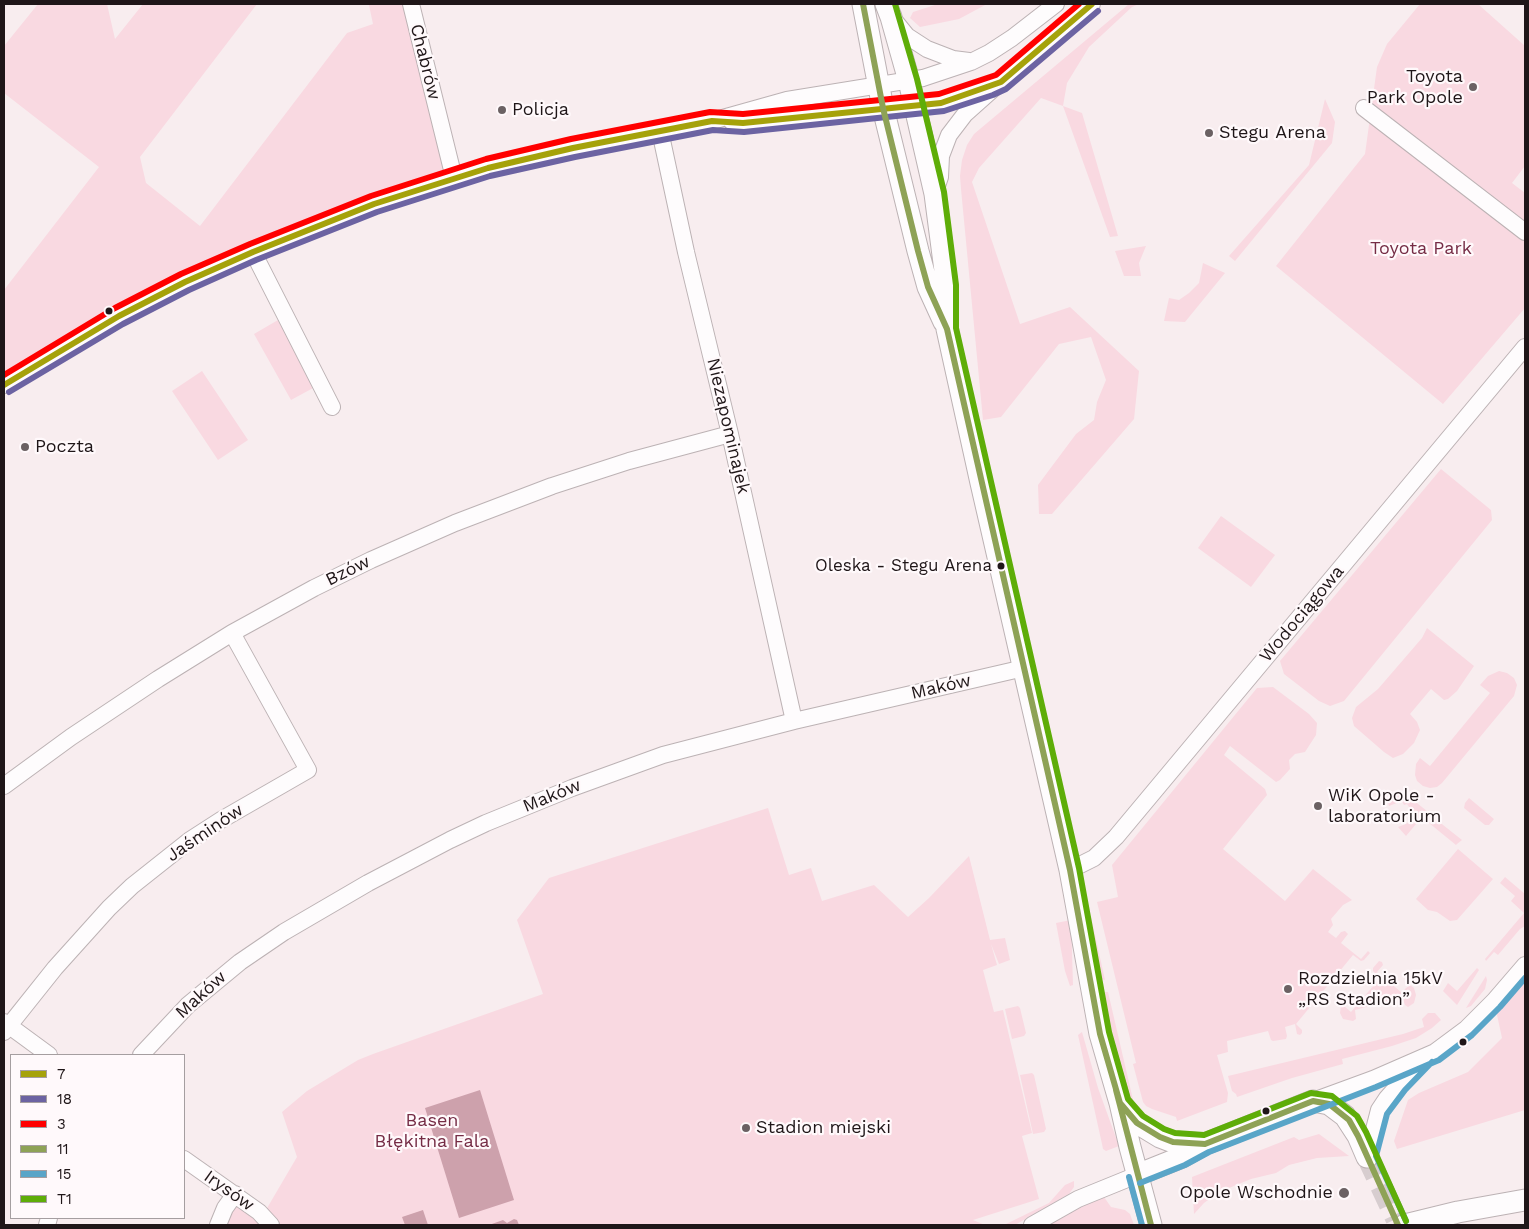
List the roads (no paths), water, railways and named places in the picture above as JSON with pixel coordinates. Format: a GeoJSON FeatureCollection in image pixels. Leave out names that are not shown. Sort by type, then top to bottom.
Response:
{"type":"FeatureCollection","features":[{"type":"Feature","properties":{"kind":"main road"},"geometry":{"type":"LineString","coordinates":[[863,4],[883,108],[928,287],[947,329],[1070,870],[1100,1034],[1120,1103],[1151,1225]]}},
{"type":"Feature","properties":{"kind":"main road"},"geometry":{"type":"LineString","coordinates":[[888,10],[909,81],[935,194],[947,286],[947,329]]}},
{"type":"Feature","properties":{"kind":"main road"},"geometry":{"type":"LineString","coordinates":[[1137,1175],[1182,1157],[1206,1144],[1312,1101],[1329,1104],[1345,1116],[1358,1136],[1367,1157]]}},
{"type":"Feature","properties":{"kind":"main road"},"geometry":{"type":"LineString","coordinates":[[1120,1103],[1137,1123],[1160,1137],[1173,1142],[1206,1144]]}},
{"type":"Feature","properties":{"kind":"main road"},"geometry":{"type":"LineString","coordinates":[[1400,1224],[1525,1200]]}},
{"type":"Feature","properties":{"kind":"street","name":"Chabrów"},"geometry":{"type":"LineString","coordinates":[[411,4],[454,178]]}},
{"type":"Feature","properties":{"kind":"street"},"geometry":{"type":"LineString","coordinates":[[4,386],[72,343],[185,282],[253,252],[366,207],[488,168],[573,148],[712,121],[787,100],[922,78],[971,62],[1012,38],[1056,4]]}},
{"type":"Feature","properties":{"kind":"street"},"geometry":{"type":"LineString","coordinates":[[935,194],[940,178],[941,156],[951,132],[965,114],[1092,4]]}},
{"type":"Feature","properties":{"kind":"street"},"geometry":{"type":"LineString","coordinates":[[888,10],[907,36],[928,49],[953,59],[971,62]]}},
{"type":"Feature","properties":{"kind":"street"},"geometry":{"type":"LineString","coordinates":[[712,121],[743,122],[941,103],[1001,82]]}},
{"type":"Feature","properties":{"kind":"street"},"geometry":{"type":"LineString","coordinates":[[1364,108],[1525,232]]}},
{"type":"Feature","properties":{"kind":"street","name":"Niezapominajek"},"geometry":{"type":"LineString","coordinates":[[660,131],[794,721]]}},
{"type":"Feature","properties":{"kind":"street"},"geometry":{"type":"LineString","coordinates":[[253,252],[332,407]]}},
{"type":"Feature","properties":{"kind":"street","name":"Wodociągowa"},"geometry":{"type":"LineString","coordinates":[[1070,870],[1094,858],[1116,838],[1525,347]]}},
{"type":"Feature","properties":{"kind":"street","name":"Bzów"},"geometry":{"type":"LineString","coordinates":[[4,786],[71,737],[150,684],[232,633],[314,588],[371,560],[482,512],[591,473],[730,434]]}},
{"type":"Feature","properties":{"kind":"street","name":"Jaśminów"},"geometry":{"type":"LineString","coordinates":[[5,1026],[109,908],[132,886],[190,840],[220,820],[308,770],[232,633]]}},
{"type":"Feature","properties":{"kind":"street","name":"Maków"},"geometry":{"type":"LineString","coordinates":[[142,1054],[188,1005],[240,962],[284,932],[327,906],[450,840],[486,823],[572,788],[654,758],[720,739],[794,721],[1024,668]]}},
{"type":"Feature","properties":{"kind":"street"},"geometry":{"type":"LineString","coordinates":[[1312,1101],[1435,1052],[1466,1029],[1525,968]]}},
{"type":"Feature","properties":{"kind":"street"},"geometry":{"type":"LineString","coordinates":[[5,1026],[47,1054]]}},
{"type":"Feature","properties":{"kind":"street"},"geometry":{"type":"LineString","coordinates":[[1367,1157],[1379,1110],[1387,1098],[1424,1057]]}},
{"type":"Feature","properties":{"kind":"street","name":"Irysów"},"geometry":{"type":"LineString","coordinates":[[185,1160],[259,1212],[271,1225]]}},
{"type":"Feature","properties":{"kind":"street"},"geometry":{"type":"LineString","coordinates":[[1032,1225],[1078,1199],[1137,1175]]}},
{"type":"Feature","properties":{"kind":"street"},"geometry":{"type":"LineString","coordinates":[[218,1225],[225,1208],[235,1194]]}},
{"type":"Feature","properties":{"kind":"tunnel"},"geometry":{"type":"LineString","coordinates":[[1367,1157],[1396,1219]]}},
{"type":"Feature","properties":{"kind":"place","name":"Toyota Park Opole"},"geometry":{"type":"Point","coordinates":[1473,87]}},
{"type":"Feature","properties":{"kind":"place","name":"Policja"},"geometry":{"type":"Point","coordinates":[502,110]}},
{"type":"Feature","properties":{"kind":"place","name":"Stegu Arena"},"geometry":{"type":"Point","coordinates":[1209,133]}},
{"type":"Feature","properties":{"kind":"place","name":"Poczta"},"geometry":{"type":"Point","coordinates":[25,447]}},
{"type":"Feature","properties":{"kind":"place","name":"Oleska - Stegu Arena"},"geometry":{"type":"Point","coordinates":[1001,566]}},
{"type":"Feature","properties":{"kind":"place","name":"WiK Opole - laboratorium"},"geometry":{"type":"Point","coordinates":[1318,806]}},
{"type":"Feature","properties":{"kind":"place","name":"Rozdzielnia 15kV „RS Stadion”"},"geometry":{"type":"Point","coordinates":[1288,989]}},
{"type":"Feature","properties":{"kind":"place","name":"Stadion miejski"},"geometry":{"type":"Point","coordinates":[746,1128]}},
{"type":"Feature","properties":{"kind":"place","name":"Opole Wschodnie"},"geometry":{"type":"Point","coordinates":[1344,1193]}},
{"type":"Feature","properties":{"kind":"park label","name":"Toyota Park"},"geometry":{"type":"Point","coordinates":[1421,249]}},
{"type":"Feature","properties":{"kind":"park label","name":"Basen Błękitna Fala"},"geometry":{"type":"Point","coordinates":[432,1131]}}]}
